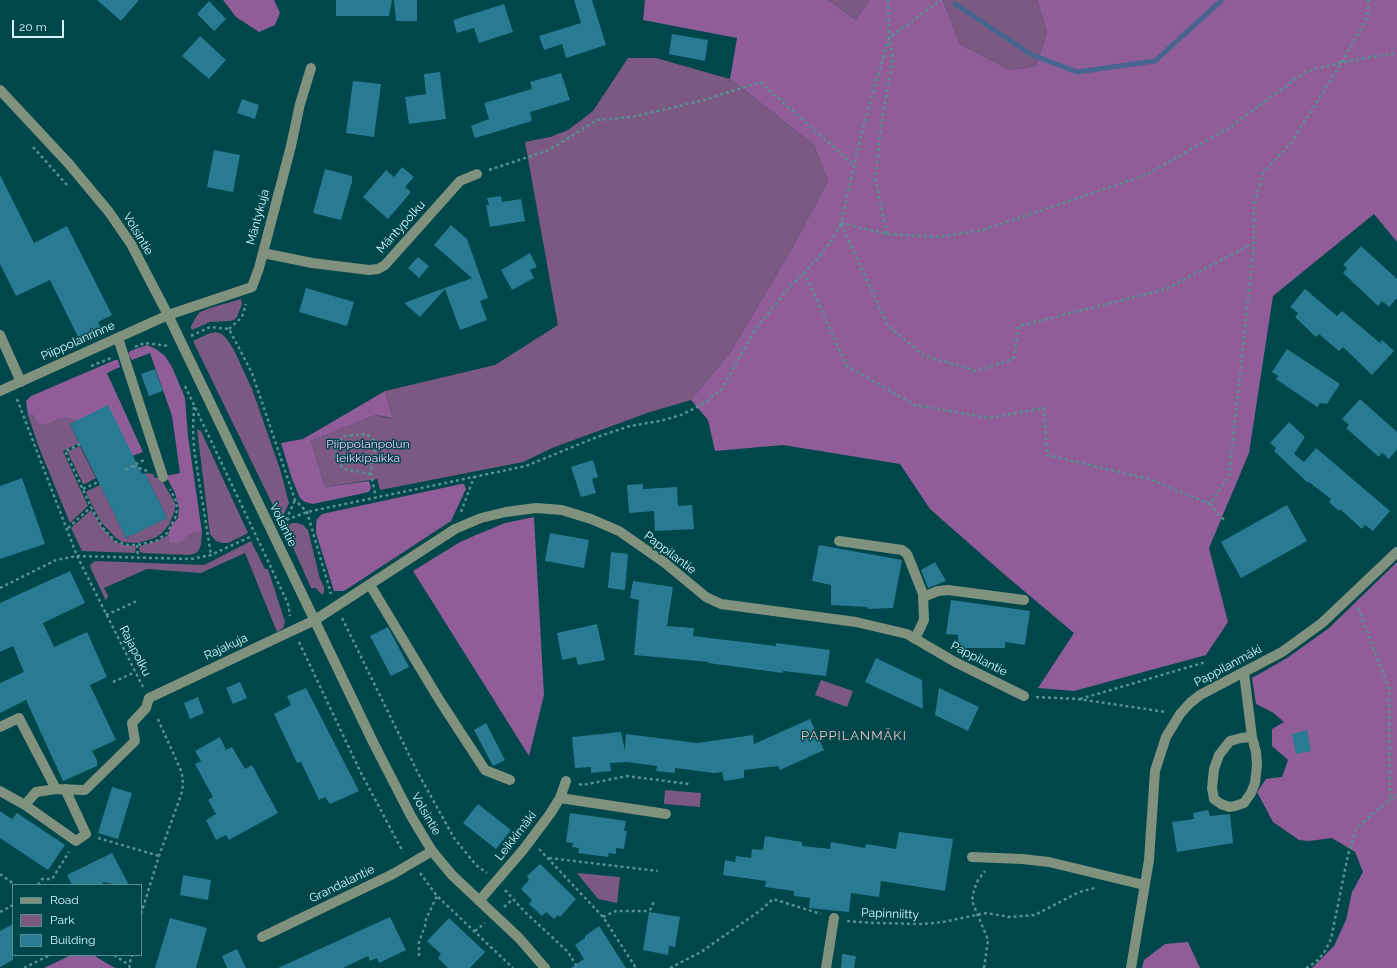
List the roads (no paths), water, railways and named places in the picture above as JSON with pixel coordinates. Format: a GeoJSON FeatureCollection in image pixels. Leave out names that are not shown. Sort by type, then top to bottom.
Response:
{"type":"FeatureCollection","features":[{"type":"Feature","properties":{"kind":"street","name":"Mäntykuja"},"geometry":{"type":"LineString","coordinates":[[168,316],[252,287],[263,253],[291,146],[300,104],[311,68]]}},
{"type":"Feature","properties":{"kind":"street","name":"Volsintie"},"geometry":{"type":"LineString","coordinates":[[0,90],[69,164],[109,212],[131,244],[168,316],[373,742],[411,816],[432,851],[452,874],[519,938],[545,968]]}},
{"type":"Feature","properties":{"kind":"street","name":"Mäntypolku"},"geometry":{"type":"LineString","coordinates":[[263,253],[312,263],[378,270],[460,181],[477,174]]}},
{"type":"Feature","properties":{"kind":"street","name":"Piippolanrinne"},"geometry":{"type":"LineString","coordinates":[[0,391],[168,316]]}},
{"type":"Feature","properties":{"kind":"street"},"geometry":{"type":"LineString","coordinates":[[0,335],[21,382]]}},
{"type":"Feature","properties":{"kind":"street"},"geometry":{"type":"LineString","coordinates":[[118,338],[163,477]]}},
{"type":"Feature","properties":{"kind":"street","name":"Pappilantie"},"geometry":{"type":"LineString","coordinates":[[315,620],[455,529],[481,518],[506,512],[536,508],[562,510],[591,518],[619,531],[665,563],[706,597],[721,604],[856,622],[907,634],[955,662],[1024,696]]}},
{"type":"Feature","properties":{"kind":"street"},"geometry":{"type":"LineString","coordinates":[[839,541],[902,550],[906,553],[919,583],[923,597],[924,620],[915,639]]}},
{"type":"Feature","properties":{"kind":"street","name":"Pappilanmäki"},"geometry":{"type":"LineString","coordinates":[[1131,968],[1148,860],[1155,771],[1166,737],[1180,714],[1200,695],[1244,673],[1288,648],[1322,623],[1397,552]]}},
{"type":"Feature","properties":{"kind":"street"},"geometry":{"type":"LineString","coordinates":[[370,585],[440,701],[485,770],[510,780]]}},
{"type":"Feature","properties":{"kind":"street"},"geometry":{"type":"LineString","coordinates":[[923,597],[938,591],[948,590],[1024,600]]}},
{"type":"Feature","properties":{"kind":"street","name":"Rajakuja"},"geometry":{"type":"LineString","coordinates":[[61,789],[85,790],[135,741],[132,723],[146,708],[149,698],[315,620]]}},
{"type":"Feature","properties":{"kind":"street"},"geometry":{"type":"LineString","coordinates":[[1244,673],[1252,737],[1256,752],[1257,765],[1255,782],[1251,793],[1244,803],[1229,807],[1221,804],[1214,799],[1212,788],[1214,769],[1219,755],[1230,741],[1252,737]]}},
{"type":"Feature","properties":{"kind":"street"},"geometry":{"type":"LineString","coordinates":[[0,727],[19,718],[86,834],[76,841],[25,805],[0,791]]}},
{"type":"Feature","properties":{"kind":"street","name":"Leikkimäki"},"geometry":{"type":"LineString","coordinates":[[479,901],[550,814],[560,798],[566,781]]}},
{"type":"Feature","properties":{"kind":"street"},"geometry":{"type":"LineString","coordinates":[[25,805],[36,792],[61,789]]}},
{"type":"Feature","properties":{"kind":"street"},"geometry":{"type":"LineString","coordinates":[[560,798],[666,814]]}},
{"type":"Feature","properties":{"kind":"street","name":"Grandalantie"},"geometry":{"type":"LineString","coordinates":[[262,937],[393,874],[432,851]]}},
{"type":"Feature","properties":{"kind":"street"},"geometry":{"type":"LineString","coordinates":[[972,857],[1022,859],[1049,862],[1144,885]]}},
{"type":"Feature","properties":{"kind":"street"},"geometry":{"type":"LineString","coordinates":[[826,968],[834,918]]}},
{"type":"Feature","properties":{"kind":"waterway"},"geometry":{"type":"LineString","coordinates":[[955,4],[1030,54],[1077,72],[1155,61],[1222,0]]}},
{"type":"Feature","properties":{"kind":"district","name":"PAPPILANMÄKI"},"geometry":{"type":"Point","coordinates":[854,736]}},
{"type":"Feature","properties":{"kind":"park label","name":"Piippolanpolun leikkipaikka"},"geometry":{"type":"Point","coordinates":[368,451]}}]}
